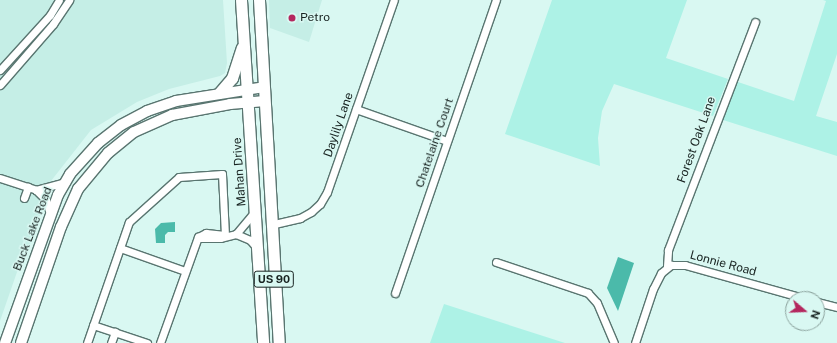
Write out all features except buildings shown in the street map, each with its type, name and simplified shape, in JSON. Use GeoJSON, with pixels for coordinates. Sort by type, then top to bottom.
{"type":"FeatureCollection","features":[{"type":"Feature","properties":{"kind":"main road","name":"Mahan Drive"},"geometry":{"type":"LineString","coordinates":[[241,0],[263,343]]}},
{"type":"Feature","properties":{"kind":"main road","name":"US 90"},"geometry":{"type":"LineString","coordinates":[[259,0],[270,225],[278,339]]}},
{"type":"Feature","properties":{"kind":"main road"},"geometry":{"type":"LineString","coordinates":[[219,93],[232,78],[244,41]]}},
{"type":"Feature","properties":{"kind":"main road","name":"Buck Lake Road"},"geometry":{"type":"LineString","coordinates":[[5,343],[50,214],[66,182],[98,143],[122,125],[147,111],[176,101],[247,88],[264,87]]}},
{"type":"Feature","properties":{"kind":"main road"},"geometry":{"type":"LineString","coordinates":[[21,343],[61,227],[78,189],[108,154],[134,132],[172,115],[265,101]]}},
{"type":"Feature","properties":{"kind":"main road"},"geometry":{"type":"LineString","coordinates":[[261,314],[269,331],[278,339]]}},
{"type":"Feature","properties":{"kind":"street","name":"Daylily Lane"},"geometry":{"type":"LineString","coordinates":[[270,225],[300,218],[320,204],[334,176],[394,0]]}},
{"type":"Feature","properties":{"kind":"street","name":"Chatelaine Court"},"geometry":{"type":"LineString","coordinates":[[395,293],[496,0]]}},
{"type":"Feature","properties":{"kind":"street"},"geometry":{"type":"LineString","coordinates":[[0,70],[59,1],[68,2]]}},
{"type":"Feature","properties":{"kind":"street"},"geometry":{"type":"LineString","coordinates":[[0,84],[68,2]]}},
{"type":"Feature","properties":{"kind":"street","name":"Forest Oak Lane"},"geometry":{"type":"LineString","coordinates":[[667,266],[668,250],[715,121],[755,22]]}},
{"type":"Feature","properties":{"kind":"street"},"geometry":{"type":"LineString","coordinates":[[356,109],[447,141]]}},
{"type":"Feature","properties":{"kind":"street"},"geometry":{"type":"LineString","coordinates":[[87,343],[130,222],[179,177],[222,174],[225,235]]}},
{"type":"Feature","properties":{"kind":"street"},"geometry":{"type":"LineString","coordinates":[[0,178],[36,190],[46,200],[50,214]]}},
{"type":"Feature","properties":{"kind":"street"},"geometry":{"type":"LineString","coordinates":[[36,190],[50,189],[66,182]]}},
{"type":"Feature","properties":{"kind":"street"},"geometry":{"type":"LineString","coordinates":[[24,198],[28,187]]}},
{"type":"Feature","properties":{"kind":"street"},"geometry":{"type":"LineString","coordinates":[[236,234],[255,210]]}},
{"type":"Feature","properties":{"kind":"street"},"geometry":{"type":"LineString","coordinates":[[160,343],[198,238],[206,233],[225,235],[236,234],[250,240],[256,247]]}},
{"type":"Feature","properties":{"kind":"street"},"geometry":{"type":"LineString","coordinates":[[120,248],[185,271]]}},
{"type":"Feature","properties":{"kind":"street"},"geometry":{"type":"LineString","coordinates":[[496,262],[588,293],[597,303],[614,343]]}},
{"type":"Feature","properties":{"kind":"street","name":"Lonnie Road"},"geometry":{"type":"LineString","coordinates":[[667,266],[685,265],[785,293]]}},
{"type":"Feature","properties":{"kind":"street"},"geometry":{"type":"LineString","coordinates":[[635,343],[653,289],[667,266]]}},
{"type":"Feature","properties":{"kind":"street"},"geometry":{"type":"LineString","coordinates":[[825,304],[837,307]]}},
{"type":"Feature","properties":{"kind":"street"},"geometry":{"type":"LineString","coordinates":[[94,325],[147,343]]}},
{"type":"Feature","properties":{"kind":"street"},"geometry":{"type":"LineString","coordinates":[[111,343],[115,332]]}},
{"type":"Feature","properties":{"kind":"shaded area"},"geometry":{"type":"Polygon","coordinates":[[[0,0],[223,0],[227,63],[225,73],[220,76],[169,89],[137,102],[91,130],[51,181],[27,255],[17,272],[0,321],[0,0]]]}},
{"type":"Feature","properties":{"kind":"shaded area"},"geometry":{"type":"Polygon","coordinates":[[[269,0],[322,0],[309,42],[270,28],[269,0]]]}},
{"type":"Feature","properties":{"kind":"shaded area"},"geometry":{"type":"Polygon","coordinates":[[[552,0],[687,0],[666,58],[728,79],[713,116],[614,84],[602,111],[598,138],[600,166],[505,134],[552,0]]]}},
{"type":"Feature","properties":{"kind":"shaded area"},"geometry":{"type":"Polygon","coordinates":[[[823,0],[837,0],[837,54],[816,116],[837,122],[837,156],[720,119],[735,81],[794,101],[826,1],[823,0]]]}},
{"type":"Feature","properties":{"kind":"shaded area"},"geometry":{"type":"Polygon","coordinates":[[[175,222],[175,232],[168,232],[165,235],[165,243],[156,243],[155,229],[161,223],[175,222]]]}},
{"type":"Feature","properties":{"kind":"shaded area"},"geometry":{"type":"Polygon","coordinates":[[[618,257],[634,263],[618,311],[607,288],[618,257]]]}},
{"type":"Feature","properties":{"kind":"shaded area"},"geometry":{"type":"Polygon","coordinates":[[[444,304],[565,343],[430,343],[444,304]]]}},
{"type":"Feature","properties":{"kind":"place","name":"Petro"},"geometry":{"type":"Point","coordinates":[292,18]}}]}
